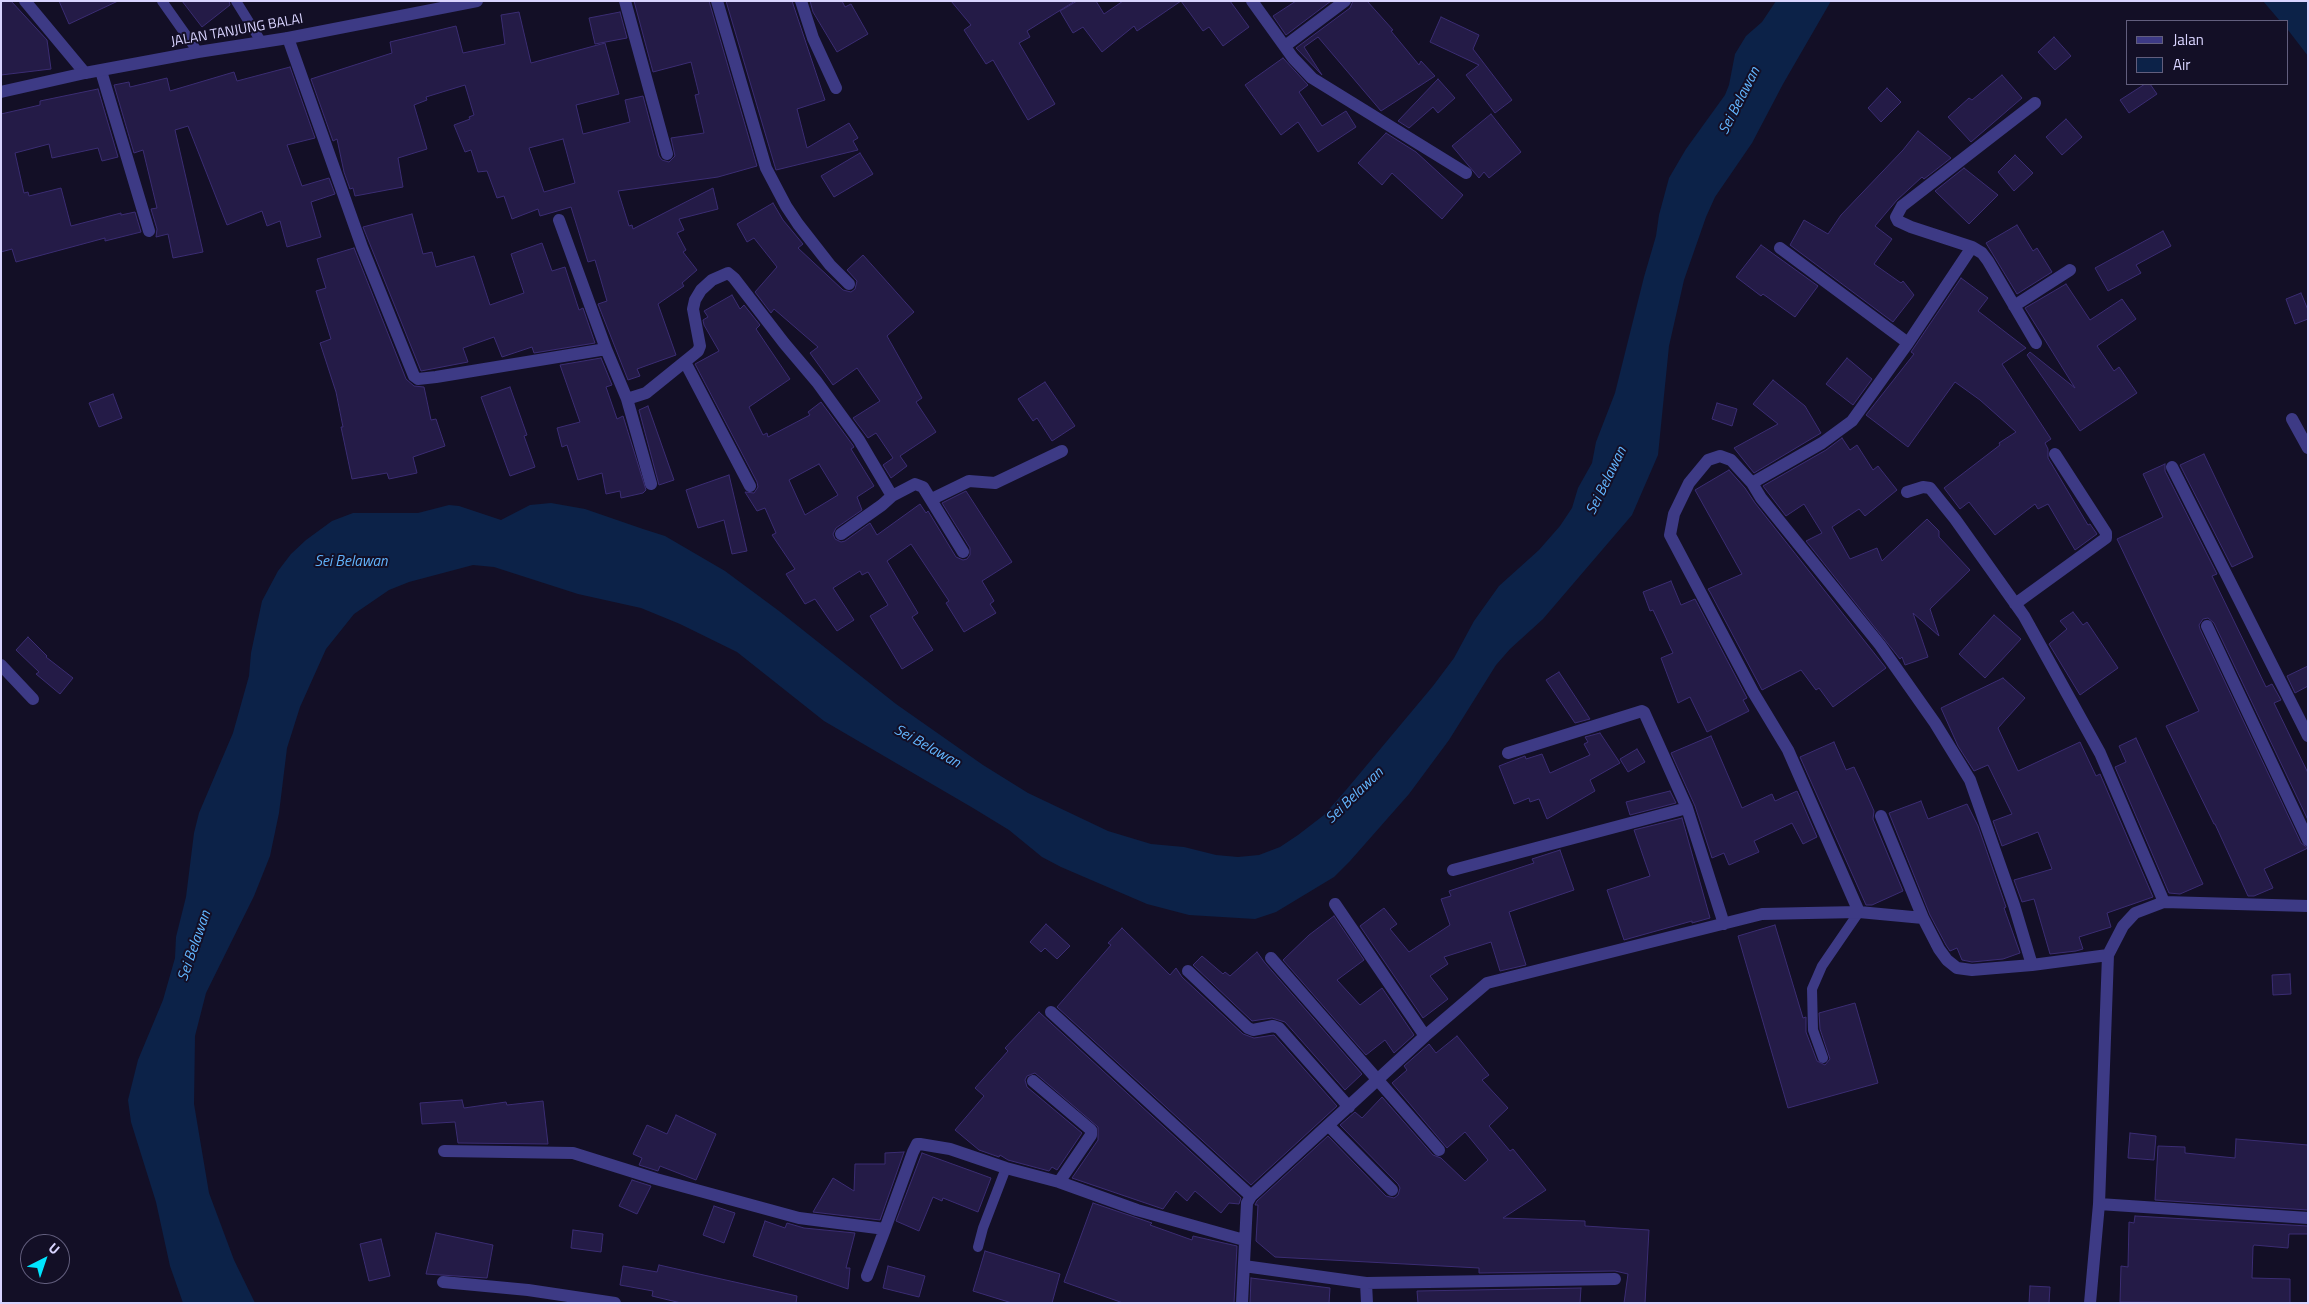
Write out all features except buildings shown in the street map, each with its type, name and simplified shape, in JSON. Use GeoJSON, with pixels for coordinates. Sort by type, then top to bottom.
{"type":"FeatureCollection","features":[{"type":"Feature","properties":{"kind":"street"},"geometry":{"type":"LineString","coordinates":[[25,1],[85,73]]}},
{"type":"Feature","properties":{"kind":"street","name":"JALAN TANJUNG BALAI"},"geometry":{"type":"LineString","coordinates":[[1,92],[85,73],[198,52],[262,43],[477,1]]}},
{"type":"Feature","properties":{"kind":"street"},"geometry":{"type":"LineString","coordinates":[[625,1],[667,154]]}},
{"type":"Feature","properties":{"kind":"street"},"geometry":{"type":"LineString","coordinates":[[717,1],[766,168],[798,224],[830,265],[849,284]]}},
{"type":"Feature","properties":{"kind":"street"},"geometry":{"type":"LineString","coordinates":[[800,1],[813,38],[836,88]]}},
{"type":"Feature","properties":{"kind":"street"},"geometry":{"type":"LineString","coordinates":[[1252,1],[1285,46],[1312,78],[1466,173]]}},
{"type":"Feature","properties":{"kind":"street"},"geometry":{"type":"LineString","coordinates":[[1285,46],[1345,1]]}},
{"type":"Feature","properties":{"kind":"street"},"geometry":{"type":"LineString","coordinates":[[288,38],[362,247],[414,376],[418,379],[436,377],[606,348]]}},
{"type":"Feature","properties":{"kind":"street"},"geometry":{"type":"LineString","coordinates":[[101,71],[149,231]]}},
{"type":"Feature","properties":{"kind":"street"},"geometry":{"type":"LineString","coordinates":[[2035,102],[1974,148],[1897,212],[1898,221],[1972,247],[1988,260],[2036,343]]}},
{"type":"Feature","properties":{"kind":"street"},"geometry":{"type":"LineString","coordinates":[[559,220],[606,348],[627,399],[651,484]]}},
{"type":"Feature","properties":{"kind":"street"},"geometry":{"type":"LineString","coordinates":[[1752,483],[1822,443],[1852,421],[1908,343],[1972,247]]}},
{"type":"Feature","properties":{"kind":"street"},"geometry":{"type":"LineString","coordinates":[[1780,248],[1908,343]]}},
{"type":"Feature","properties":{"kind":"street"},"geometry":{"type":"LineString","coordinates":[[2014,306],[2070,270]]}},
{"type":"Feature","properties":{"kind":"street"},"geometry":{"type":"LineString","coordinates":[[627,399],[646,393],[698,351],[700,346],[693,309],[695,300],[712,280],[728,273],[817,382],[859,440],[892,496]]}},
{"type":"Feature","properties":{"kind":"street"},"geometry":{"type":"LineString","coordinates":[[685,362],[750,486]]}},
{"type":"Feature","properties":{"kind":"street"},"geometry":{"type":"LineString","coordinates":[[2292,419],[2308,448]]}},
{"type":"Feature","properties":{"kind":"street"},"geometry":{"type":"LineString","coordinates":[[932,499],[968,481],[995,483],[1062,451]]}},
{"type":"Feature","properties":{"kind":"street"},"geometry":{"type":"LineString","coordinates":[[2015,604],[2106,538],[2106,533],[2055,454]]}},
{"type":"Feature","properties":{"kind":"street"},"geometry":{"type":"LineString","coordinates":[[1859,912],[1788,750],[1753,692],[1670,535],[1674,514],[1689,483],[1708,460],[1720,456],[1731,460],[1752,483],[1761,498],[1880,645],[1935,723],[1970,780],[2014,905],[2032,965]]}},
{"type":"Feature","properties":{"kind":"street"},"geometry":{"type":"LineString","coordinates":[[2172,467],[2308,736]]}},
{"type":"Feature","properties":{"kind":"street"},"geometry":{"type":"LineString","coordinates":[[841,534],[877,510],[892,496],[915,484],[920,484],[932,499],[963,552]]}},
{"type":"Feature","properties":{"kind":"street"},"geometry":{"type":"LineString","coordinates":[[1908,492],[1930,488],[1956,519],[2024,616],[2100,753],[2164,902]]}},
{"type":"Feature","properties":{"kind":"street"},"geometry":{"type":"LineString","coordinates":[[2207,626],[2308,840]]}},
{"type":"Feature","properties":{"kind":"street"},"geometry":{"type":"LineString","coordinates":[[1,665],[34,699]]}},
{"type":"Feature","properties":{"kind":"street"},"geometry":{"type":"LineString","coordinates":[[1508,752],[1642,711],[1644,712],[1687,808],[1724,924]]}},
{"type":"Feature","properties":{"kind":"street"},"geometry":{"type":"LineString","coordinates":[[1453,870],[1687,808]]}},
{"type":"Feature","properties":{"kind":"street"},"geometry":{"type":"LineString","coordinates":[[1881,816],[1923,918],[1939,949],[1947,960],[1957,968],[1972,970],[2032,965],[2108,955]]}},
{"type":"Feature","properties":{"kind":"street"},"geometry":{"type":"LineString","coordinates":[[2090,1303],[2099,1204],[2108,955],[2128,918],[2135,913],[2164,902],[2308,906]]}},
{"type":"Feature","properties":{"kind":"street"},"geometry":{"type":"LineString","coordinates":[[1336,904],[1425,1036]]}},
{"type":"Feature","properties":{"kind":"street"},"geometry":{"type":"LineString","coordinates":[[1242,1303],[1244,1240],[1247,1203],[1250,1196],[1425,1036],[1487,983],[1762,914],[1859,912],[1923,918]]}},
{"type":"Feature","properties":{"kind":"street"},"geometry":{"type":"LineString","coordinates":[[1271,958],[1439,1150]]}},
{"type":"Feature","properties":{"kind":"street"},"geometry":{"type":"LineString","coordinates":[[1188,971],[1248,1028],[1253,1030],[1273,1026],[1279,1028],[1349,1107]]}},
{"type":"Feature","properties":{"kind":"street"},"geometry":{"type":"LineString","coordinates":[[1051,1012],[1250,1196]]}},
{"type":"Feature","properties":{"kind":"street"},"geometry":{"type":"LineString","coordinates":[[1033,1081],[1091,1130],[1091,1135],[1059,1182]]}},
{"type":"Feature","properties":{"kind":"street"},"geometry":{"type":"LineString","coordinates":[[1328,1125],[1392,1190]]}},
{"type":"Feature","properties":{"kind":"street"},"geometry":{"type":"LineString","coordinates":[[867,1276],[917,1144],[950,1149],[1006,1168],[1059,1182],[1137,1210],[1244,1240]]}},
{"type":"Feature","properties":{"kind":"street"},"geometry":{"type":"LineString","coordinates":[[444,1151],[572,1153],[656,1179],[799,1218],[885,1229]]}},
{"type":"Feature","properties":{"kind":"street"},"geometry":{"type":"LineString","coordinates":[[2099,1204],[2308,1218]]}},
{"type":"Feature","properties":{"kind":"street"},"geometry":{"type":"LineString","coordinates":[[1244,1266],[1366,1283],[1615,1279]]}},
{"type":"Feature","properties":{"kind":"street"},"geometry":{"type":"LineString","coordinates":[[443,1282],[528,1290],[615,1303]]}},
{"type":"Feature","properties":{"kind":"street"},"geometry":{"type":"LineString","coordinates":[[1366,1283],[1367,1303]]}},
{"type":"Feature","properties":{"kind":"lane"},"geometry":{"type":"LineString","coordinates":[[162,1],[198,52]]}},
{"type":"Feature","properties":{"kind":"lane"},"geometry":{"type":"LineString","coordinates":[[236,1],[262,43]]}},
{"type":"Feature","properties":{"kind":"lane"},"geometry":{"type":"LineString","coordinates":[[1823,1058],[1814,1030],[1812,989],[1822,966],[1859,912]]}},
{"type":"Feature","properties":{"kind":"lane"},"geometry":{"type":"LineString","coordinates":[[978,1246],[982,1228],[1006,1168]]}},
{"type":"Feature","properties":{"kind":"water","name":"Sei Belawan"},"geometry":{"type":"Polygon","coordinates":[[[1776,1],[1831,1],[1783,84],[1752,143],[1715,197],[1706,217],[1684,280],[1669,346],[1658,455],[1632,515],[1543,619],[1510,649],[1496,665],[1449,740],[1409,794],[1350,861],[1334,877],[1276,912],[1255,919],[1189,915],[1147,904],[1061,867],[1042,857],[1009,830],[824,721],[737,652],[680,624],[641,608],[578,594],[494,567],[473,565],[409,582],[389,590],[354,614],[326,649],[300,707],[287,748],[279,813],[270,856],[254,896],[206,993],[195,1036],[194,1104],[209,1193],[234,1260],[255,1303],[183,1303],[170,1266],[156,1202],[131,1122],[128,1100],[138,1060],[163,1000],[175,958],[176,937],[186,897],[194,833],[199,813],[233,733],[249,676],[251,653],[262,601],[278,571],[291,554],[306,540],[332,521],[353,513],[418,513],[449,505],[459,506],[501,520],[530,505],[551,503],[585,509],[665,536],[725,571],[779,611],[896,704],[983,765],[1028,793],[1108,831],[1151,844],[1184,847],[1216,855],[1238,857],[1259,855],[1280,847],[1324,815],[1433,686],[1454,658],[1474,621],[1499,586],[1539,550],[1560,526],[1572,508],[1578,488],[1592,463],[1596,442],[1615,393],[1656,236],[1659,215],[1669,178],[1686,149],[1725,95],[1729,85],[1735,54],[1746,36],[1762,22],[1776,1]]]}},
{"type":"Feature","properties":{"kind":"water"},"geometry":{"type":"Polygon","coordinates":[[[2263,1],[2308,1],[2308,56],[2289,31],[2289,20],[2279,20],[2263,1]]]}}]}
